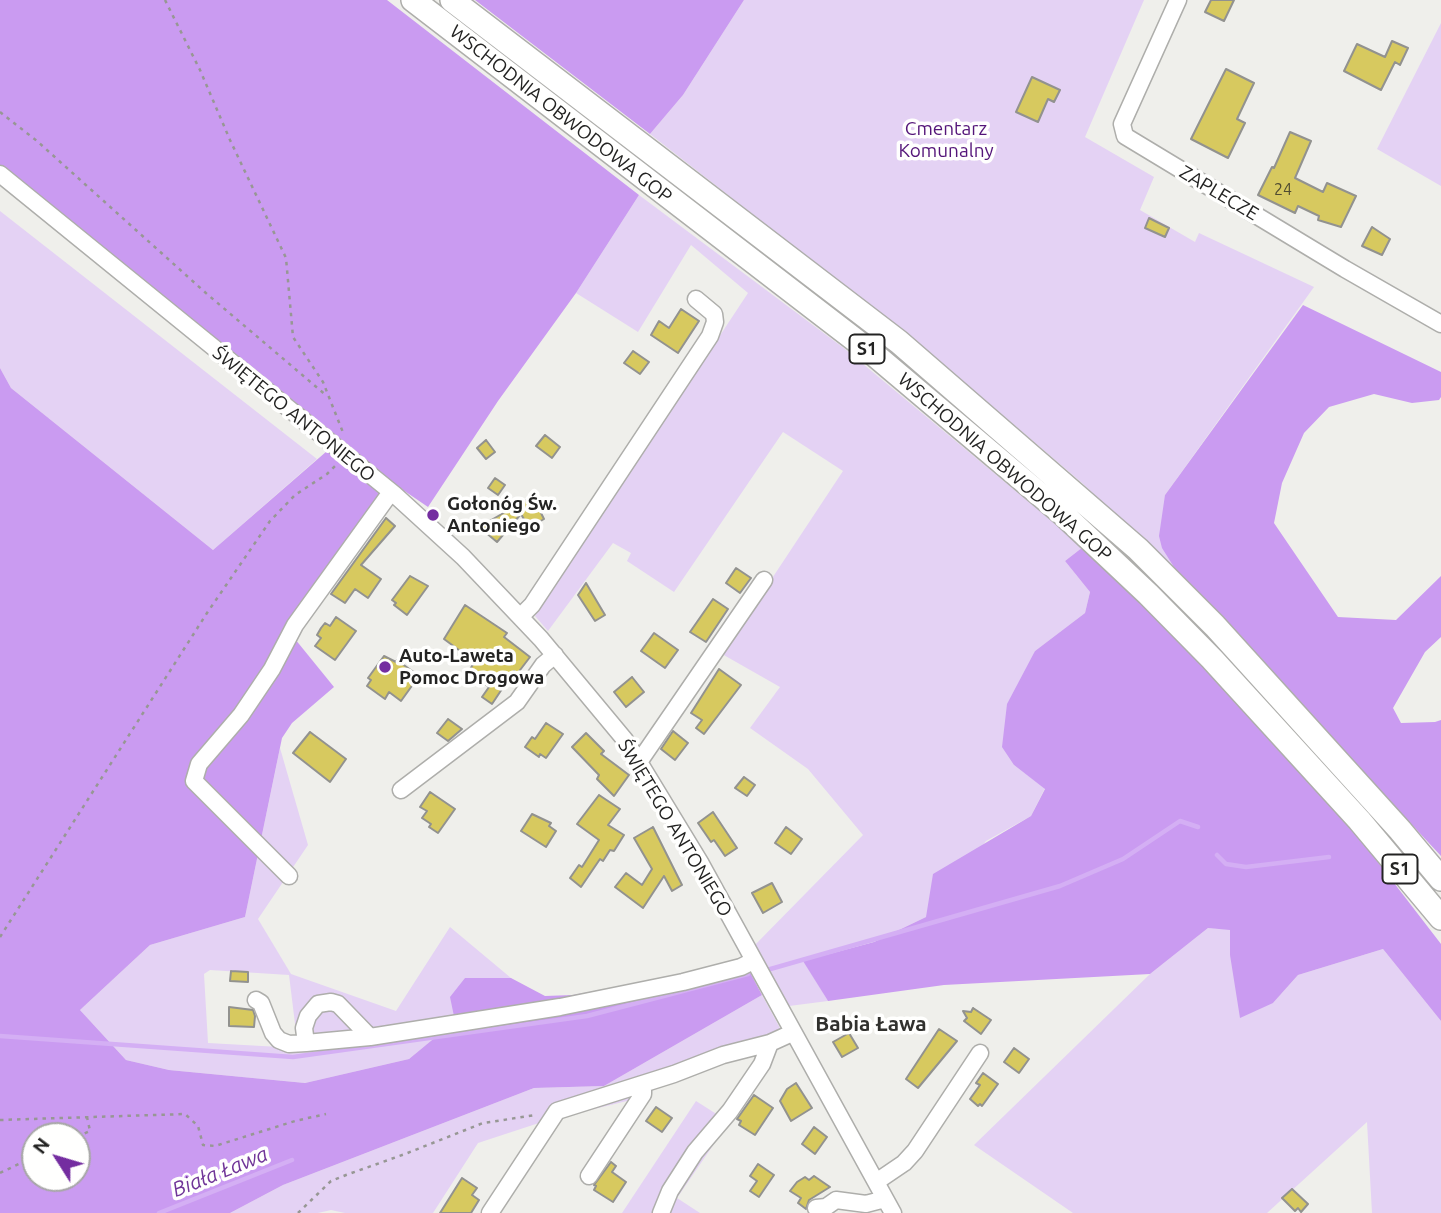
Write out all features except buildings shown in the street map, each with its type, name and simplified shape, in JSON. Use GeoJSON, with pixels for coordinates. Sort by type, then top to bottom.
{"type":"FeatureCollection","features":[{"type":"Feature","properties":{"kind":"highway","name":"WSCHODNIA OBWODOWA GOP"},"geometry":{"type":"LineString","coordinates":[[413,0],[876,356],[1053,505],[1176,622],[1359,820],[1441,918]]}},
{"type":"Feature","properties":{"kind":"highway","name":"WSCHODNIA OBWODOWA GOP"},"geometry":{"type":"LineString","coordinates":[[452,0],[899,342],[1138,549],[1214,626],[1441,878]]}},
{"type":"Feature","properties":{"kind":"street","name":"ZAPLECZE"},"geometry":{"type":"LineString","coordinates":[[1178,0],[1122,124],[1125,136],[1441,324]]}},
{"type":"Feature","properties":{"kind":"street","name":"ŚWIĘTEGO ANTONIEGO"},"geometry":{"type":"LineString","coordinates":[[0,174],[391,492],[463,557],[555,655],[639,761],[701,864],[889,1206]]}},
{"type":"Feature","properties":{"kind":"street"},"geometry":{"type":"LineString","coordinates":[[521,616],[532,605],[710,337],[715,322],[714,314],[696,299]]}},
{"type":"Feature","properties":{"kind":"street"},"geometry":{"type":"LineString","coordinates":[[289,876],[194,781],[198,764],[241,715],[272,669],[295,625],[391,492]]}},
{"type":"Feature","properties":{"kind":"street"},"geometry":{"type":"LineString","coordinates":[[639,761],[764,580]]}},
{"type":"Feature","properties":{"kind":"street"},"geometry":{"type":"LineString","coordinates":[[401,790],[517,702],[542,665],[555,655]]}},
{"type":"Feature","properties":{"kind":"street"},"geometry":{"type":"LineString","coordinates":[[257,1000],[279,1040],[289,1044],[306,1043],[370,1037],[614,997],[718,973],[753,961]]}},
{"type":"Feature","properties":{"kind":"street"},"geometry":{"type":"LineString","coordinates":[[306,1043],[304,1028],[308,1016],[318,1004],[331,1002],[338,1004],[370,1037]]}},
{"type":"Feature","properties":{"kind":"street"},"geometry":{"type":"LineString","coordinates":[[490,1213],[558,1111],[723,1055],[770,1043],[792,1032]]}},
{"type":"Feature","properties":{"kind":"street"},"geometry":{"type":"LineString","coordinates":[[661,1213],[670,1191],[695,1152],[730,1111],[762,1064],[770,1043]]}},
{"type":"Feature","properties":{"kind":"street"},"geometry":{"type":"LineString","coordinates":[[876,1182],[904,1163],[915,1151],[980,1053]]}},
{"type":"Feature","properties":{"kind":"street"},"geometry":{"type":"LineString","coordinates":[[589,1176],[643,1094],[643,1084]]}},
{"type":"Feature","properties":{"kind":"street"},"geometry":{"type":"LineString","coordinates":[[816,1208],[826,1207],[836,1200],[889,1206]]}},
{"type":"Feature","properties":{"kind":"path"},"geometry":{"type":"LineString","coordinates":[[0,937],[207,613],[270,522],[295,495],[327,474],[343,454],[344,435],[330,398],[323,382],[293,337],[286,258],[165,0]]}},
{"type":"Feature","properties":{"kind":"path"},"geometry":{"type":"LineString","coordinates":[[0,112],[37,141],[207,293],[330,398]]}},
{"type":"Feature","properties":{"kind":"path"},"geometry":{"type":"LineString","coordinates":[[298,1213],[331,1181],[346,1174],[483,1123],[558,1111]]}},
{"type":"Feature","properties":{"kind":"path"},"geometry":{"type":"LineString","coordinates":[[0,1120],[185,1114],[198,1126],[203,1145],[215,1146],[326,1114]]}},
{"type":"Feature","properties":{"kind":"path"},"geometry":{"type":"LineString","coordinates":[[87,1116],[88,1122]]}},
{"type":"Feature","properties":{"kind":"path"},"geometry":{"type":"LineString","coordinates":[[0,1173],[21,1163]]}},
{"type":"Feature","properties":{"kind":"green space","name":"Cmentarz Komunalny"},"geometry":{"type":"Polygon","coordinates":[[[744,0],[1144,0],[1085,137],[1154,177],[1140,210],[1195,242],[1199,233],[1314,287],[1165,495],[1179,575],[1082,483],[930,353],[650,134],[683,95],[744,0]]]}},
{"type":"Feature","properties":{"kind":"green space"},"geometry":{"type":"Polygon","coordinates":[[[1441,23],[1441,186],[1377,149],[1441,23]]]}},
{"type":"Feature","properties":{"kind":"green space"},"geometry":{"type":"Polygon","coordinates":[[[639,195],[845,349],[1083,547],[1065,561],[1090,592],[1085,613],[1035,651],[1014,765],[1045,788],[1031,816],[986,841],[926,917],[874,942],[804,961],[828,1001],[789,1006],[752,948],[863,835],[808,769],[750,728],[780,687],[722,654],[843,471],[783,432],[674,592],[627,561],[631,553],[613,543],[548,631],[535,616],[748,293],[691,245],[638,332],[576,293],[639,195]]]}},
{"type":"Feature","properties":{"kind":"green space"},"geometry":{"type":"Polygon","coordinates":[[[0,211],[317,459],[213,550],[11,388],[0,368],[0,211]]]}},
{"type":"Feature","properties":{"kind":"green space"},"geometry":{"type":"Polygon","coordinates":[[[280,748],[308,845],[258,919],[291,974],[396,1011],[450,927],[511,978],[465,978],[455,1021],[409,1059],[305,1083],[169,1070],[126,1060],[80,1010],[150,945],[245,917],[280,748]],[[210,970],[204,974],[208,1043],[298,1048],[289,975],[210,970]]]}},
{"type":"Feature","properties":{"kind":"green space"},"geometry":{"type":"Polygon","coordinates":[[[1208,928],[1230,929],[1230,955],[1273,1003],[1298,975],[1383,949],[1441,1021],[1441,1213],[1372,1213],[1367,1122],[1267,1213],[1073,1213],[974,1145],[1150,974],[1208,928]]]}},
{"type":"Feature","properties":{"kind":"green space"},"geometry":{"type":"Polygon","coordinates":[[[762,995],[786,1039],[652,1089],[635,1099],[545,1121],[478,1143],[433,1213],[345,1213],[331,1210],[318,1213],[230,1213],[283,1185],[534,1088],[604,1086],[762,995]]]}},
{"type":"Feature","properties":{"kind":"green space"},"geometry":{"type":"Polygon","coordinates":[[[696,1101],[729,1122],[677,1198],[700,1213],[622,1213],[696,1101]]]}},
{"type":"Feature","properties":{"kind":"shaded area"},"geometry":{"type":"Polygon","coordinates":[[[0,0],[387,0],[639,195],[576,293],[498,401],[428,507],[381,475],[0,166],[0,0]]]}},
{"type":"Feature","properties":{"kind":"shaded area"},"geometry":{"type":"Polygon","coordinates":[[[475,0],[744,0],[683,95],[650,134],[475,0]]]}},
{"type":"Feature","properties":{"kind":"shaded area"},"geometry":{"type":"Polygon","coordinates":[[[1303,305],[1441,372],[1439,400],[1412,403],[1374,394],[1329,407],[1304,433],[1282,483],[1274,523],[1338,617],[1396,620],[1441,576],[1441,637],[1425,652],[1393,708],[1401,723],[1441,720],[1441,856],[1179,575],[1162,548],[1159,536],[1165,495],[1303,305]]]}},
{"type":"Feature","properties":{"kind":"shaded area"},"geometry":{"type":"Polygon","coordinates":[[[0,368],[11,388],[213,550],[327,451],[389,499],[295,639],[334,687],[292,723],[282,738],[245,917],[150,945],[80,1010],[126,1060],[169,1070],[305,1083],[409,1059],[455,1021],[450,997],[465,978],[511,978],[545,996],[573,995],[681,975],[743,959],[762,995],[604,1086],[534,1088],[283,1185],[230,1213],[0,1213],[0,368]]]}},
{"type":"Feature","properties":{"kind":"shaded area"},"geometry":{"type":"Polygon","coordinates":[[[1083,547],[1186,646],[1354,831],[1441,944],[1441,1021],[1383,949],[1298,975],[1273,1003],[1240,1018],[1230,955],[1230,930],[1208,928],[1150,974],[944,985],[828,1001],[803,961],[874,942],[926,917],[933,874],[1031,816],[1045,789],[1014,765],[1002,747],[1007,704],[1035,651],[1085,613],[1090,592],[1065,561],[1083,547]]]}},
{"type":"Feature","properties":{"kind":"waterway"},"geometry":{"type":"LineString","coordinates":[[767,970],[1060,886],[1123,859],[1180,821],[1198,827]]}},
{"type":"Feature","properties":{"kind":"waterway"},"geometry":{"type":"LineString","coordinates":[[1217,855],[1226,864],[1246,867],[1329,857]]}},
{"type":"Feature","properties":{"kind":"waterway"},"geometry":{"type":"LineString","coordinates":[[0,1036],[293,1057],[587,1016],[748,974]]}},
{"type":"Feature","properties":{"kind":"waterway","name":"Biała Ława"},"geometry":{"type":"LineString","coordinates":[[159,1213],[292,1160]]}},
{"type":"Feature","properties":{"kind":"place","name":"Gołonóg Św. Antoniego"},"geometry":{"type":"Point","coordinates":[433,515]}},
{"type":"Feature","properties":{"kind":"place","name":"Auto-Laweta Pomoc Drogowa"},"geometry":{"type":"Point","coordinates":[385,667]}},
{"type":"Feature","properties":{"kind":"district","name":"Babia Ława"},"geometry":{"type":"Point","coordinates":[871,1024]}}]}
